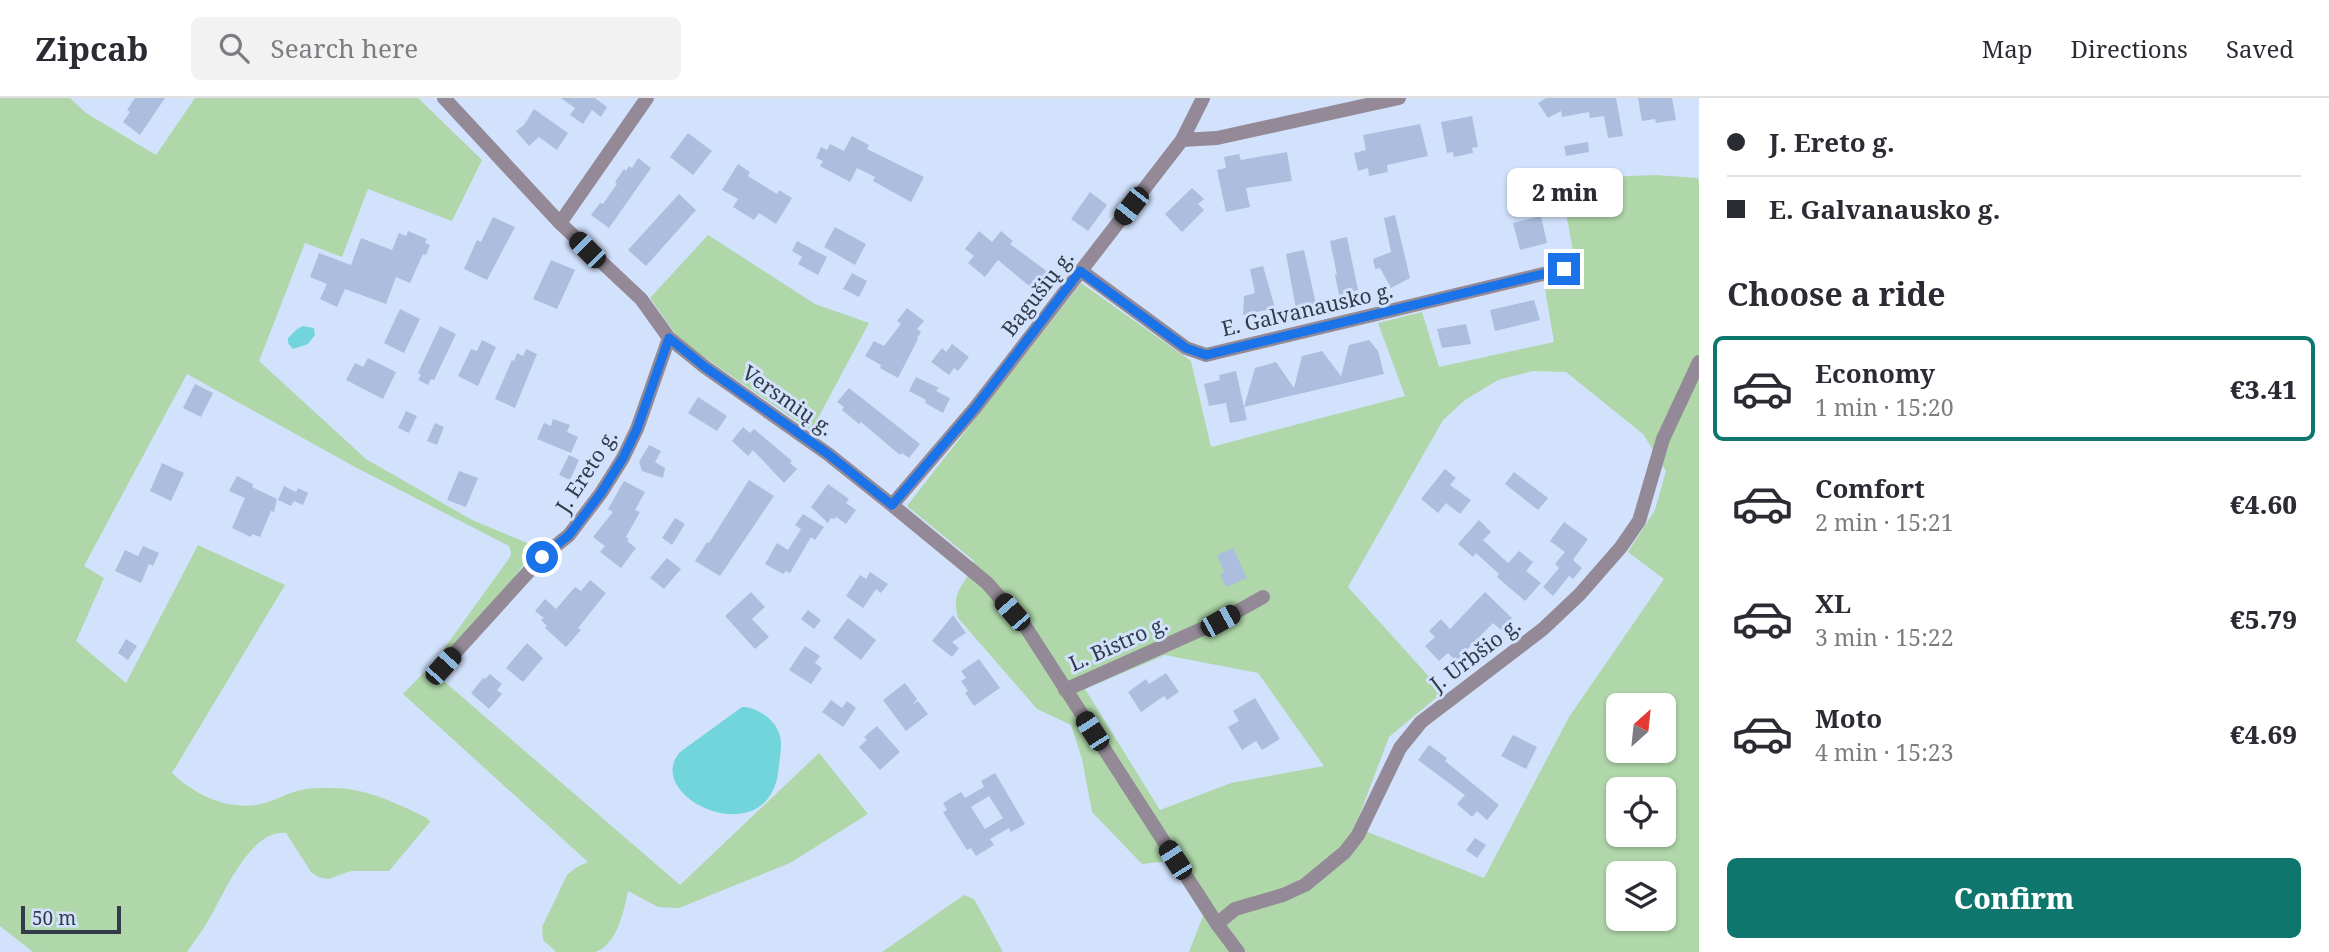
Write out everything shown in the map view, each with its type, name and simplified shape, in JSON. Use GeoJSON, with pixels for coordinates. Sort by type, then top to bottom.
{"type":"FeatureCollection","features":[{"type":"Feature","properties":{"kind":"street","name":"Versmių g."},"geometry":{"type":"LineString","coordinates":[[444,98],[560,223],[641,299],[669,338],[705,367],[828,454],[987,583],[1025,626],[1217,924],[1238,952]]}},
{"type":"Feature","properties":{"kind":"street"},"geometry":{"type":"LineString","coordinates":[[560,223],[648,98]]}},
{"type":"Feature","properties":{"kind":"street","name":"Bagušių g."},"geometry":{"type":"LineString","coordinates":[[892,505],[975,408],[1182,140],[1203,98]]}},
{"type":"Feature","properties":{"kind":"street"},"geometry":{"type":"LineString","coordinates":[[1182,140],[1217,138],[1399,98]]}},
{"type":"Feature","properties":{"kind":"street","name":"E. Galvanausko g."},"geometry":{"type":"LineString","coordinates":[[1080,271],[1186,348],[1206,355],[1564,269]]}},
{"type":"Feature","properties":{"kind":"street","name":"J. Ereto g."},"geometry":{"type":"LineString","coordinates":[[443,666],[542,557],[569,535],[601,493],[637,429],[669,338]]}},
{"type":"Feature","properties":{"kind":"street","name":"J. Urbšio g."},"geometry":{"type":"LineString","coordinates":[[1217,924],[1235,909],[1283,895],[1305,885],[1345,852],[1358,835],[1400,748],[1421,722],[1543,629],[1580,594],[1621,547],[1639,521],[1663,439],[1699,362]]}},
{"type":"Feature","properties":{"kind":"street","name":"L. Bistro g."},"geometry":{"type":"LineString","coordinates":[[1065,690],[1220,621],[1263,597]]}},
{"type":"Feature","properties":{"kind":"shaded area"},"geometry":{"type":"Polygon","coordinates":[[[0,98],[70,98],[86,113],[156,155],[195,98],[418,98],[482,160],[452,221],[368,189],[342,257],[305,243],[259,361],[366,459],[472,520],[537,547],[439,677],[680,885],[819,753],[868,814],[790,863],[679,908],[658,907],[628,891],[618,926],[609,943],[595,952],[556,952],[543,940],[542,927],[567,875],[588,862],[403,694],[436,660],[510,557],[509,546],[355,467],[187,374],[84,566],[104,578],[76,641],[126,683],[198,545],[285,585],[172,773],[200,793],[232,805],[261,804],[305,789],[342,788],[380,797],[427,818],[430,822],[389,871],[351,871],[328,879],[311,872],[286,833],[272,835],[247,855],[187,952],[33,952],[0,926],[0,98]]]}},
{"type":"Feature","properties":{"kind":"shaded area"},"geometry":{"type":"Polygon","coordinates":[[[1656,175],[1698,178],[1699,182],[1699,952],[1189,952],[1203,916],[1168,861],[1142,864],[1092,812],[1082,759],[1071,725],[1037,709],[958,618],[957,594],[974,561],[907,506],[1081,283],[1191,361],[1211,447],[1405,396],[1378,323],[1422,312],[1439,367],[1554,342],[1545,289],[1579,283],[1562,191],[1576,181],[1656,175]],[[1533,371],[1498,380],[1465,400],[1443,420],[1348,587],[1443,692],[1389,737],[1355,827],[1484,878],[1569,717],[1664,579],[1628,552],[1655,510],[1666,471],[1643,434],[1566,372],[1533,371]],[[1165,655],[1085,689],[1160,810],[1231,783],[1324,766],[1258,673],[1165,655]]]}},
{"type":"Feature","properties":{"kind":"shaded area"},"geometry":{"type":"Polygon","coordinates":[[[708,235],[815,304],[869,323],[811,431],[694,350],[676,335],[650,298],[708,235]]]}},
{"type":"Feature","properties":{"kind":"shaded area"},"geometry":{"type":"Polygon","coordinates":[[[303,326],[314,328],[315,335],[308,344],[293,349],[288,338],[303,326]]]}},
{"type":"Feature","properties":{"kind":"shaded area"},"geometry":{"type":"Polygon","coordinates":[[[742,707],[764,714],[779,733],[779,765],[771,793],[755,809],[734,814],[712,811],[692,801],[678,787],[673,770],[680,752],[742,707]]]}},
{"type":"Feature","properties":{"kind":"shaded area"},"geometry":{"type":"Polygon","coordinates":[[[964,895],[974,899],[1003,952],[882,952],[964,895]]]}},
{"type":"Feature","properties":{"kind":"building"},"geometry":{"type":"Polygon","coordinates":[[[135,98],[165,98],[140,135],[123,122],[135,98]]]}},
{"type":"Feature","properties":{"kind":"building"},"geometry":{"type":"Polygon","coordinates":[[[561,98],[595,98],[607,107],[601,117],[592,110],[583,124],[570,115],[575,108],[561,98]]]}},
{"type":"Feature","properties":{"kind":"building"},"geometry":{"type":"Polygon","coordinates":[[[1546,98],[1616,98],[1623,136],[1608,138],[1604,116],[1590,118],[1589,112],[1562,117],[1561,111],[1548,118],[1538,103],[1546,98]]]}},
{"type":"Feature","properties":{"kind":"building"},"geometry":{"type":"Polygon","coordinates":[[[1638,98],[1672,98],[1676,120],[1656,123],[1655,119],[1642,121],[1638,98]]]}},
{"type":"Feature","properties":{"kind":"building"},"geometry":{"type":"Polygon","coordinates":[[[534,109],[568,133],[557,150],[539,137],[529,146],[516,131],[524,125],[534,109]]]}},
{"type":"Feature","properties":{"kind":"building"},"geometry":{"type":"Polygon","coordinates":[[[1472,116],[1478,147],[1472,148],[1473,153],[1454,157],[1453,152],[1447,153],[1441,122],[1472,116]]]}},
{"type":"Feature","properties":{"kind":"building"},"geometry":{"type":"Polygon","coordinates":[[[1420,124],[1428,156],[1387,165],[1388,172],[1369,176],[1368,168],[1358,171],[1354,153],[1366,150],[1363,135],[1420,124]]]}},
{"type":"Feature","properties":{"kind":"building"},"geometry":{"type":"Polygon","coordinates":[[[688,133],[712,151],[693,175],[670,157],[688,133]]]}},
{"type":"Feature","properties":{"kind":"building"},"geometry":{"type":"Polygon","coordinates":[[[852,136],[869,145],[867,149],[924,177],[911,202],[873,181],[875,177],[857,168],[850,182],[820,166],[823,161],[816,158],[821,147],[827,150],[830,144],[844,151],[852,136]]]}},
{"type":"Feature","properties":{"kind":"building"},"geometry":{"type":"Polygon","coordinates":[[[1588,142],[1589,152],[1566,156],[1564,146],[1588,142]]]}},
{"type":"Feature","properties":{"kind":"building"},"geometry":{"type":"Polygon","coordinates":[[[1287,152],[1292,181],[1246,188],[1250,207],[1226,212],[1217,170],[1226,168],[1224,157],[1239,154],[1241,160],[1287,152]]]}},
{"type":"Feature","properties":{"kind":"building"},"geometry":{"type":"Polygon","coordinates":[[[638,158],[651,168],[609,228],[591,215],[600,203],[603,204],[624,169],[626,171],[629,166],[632,168],[638,158]]]}},
{"type":"Feature","properties":{"kind":"building"},"geometry":{"type":"Polygon","coordinates":[[[738,164],[750,172],[748,176],[777,194],[779,190],[792,198],[776,224],[759,213],[754,220],[733,207],[738,199],[722,190],[738,164]]]}},
{"type":"Feature","properties":{"kind":"building"},"geometry":{"type":"Polygon","coordinates":[[[1192,188],[1204,199],[1198,204],[1204,210],[1182,232],[1165,214],[1192,188]]]}},
{"type":"Feature","properties":{"kind":"building"},"geometry":{"type":"Polygon","coordinates":[[[1090,192],[1107,205],[1088,231],[1071,219],[1090,192]]]}},
{"type":"Feature","properties":{"kind":"building"},"geometry":{"type":"Polygon","coordinates":[[[679,194],[696,210],[646,266],[628,250],[679,194]]]}},
{"type":"Feature","properties":{"kind":"building"},"geometry":{"type":"Polygon","coordinates":[[[1395,215],[1410,278],[1391,288],[1380,268],[1375,269],[1373,259],[1391,252],[1384,218],[1395,215]]]}},
{"type":"Feature","properties":{"kind":"building"},"geometry":{"type":"Polygon","coordinates":[[[1541,216],[1547,243],[1520,250],[1513,223],[1541,216]]]}},
{"type":"Feature","properties":{"kind":"building"},"geometry":{"type":"Polygon","coordinates":[[[493,217],[515,227],[487,280],[464,269],[477,240],[481,242],[493,217]]]}},
{"type":"Feature","properties":{"kind":"building"},"geometry":{"type":"Polygon","coordinates":[[[835,227],[866,244],[855,265],[824,247],[835,227]]]}},
{"type":"Feature","properties":{"kind":"building"},"geometry":{"type":"Polygon","coordinates":[[[408,231],[427,239],[425,243],[430,245],[410,283],[396,277],[386,304],[345,289],[337,307],[320,299],[327,284],[310,277],[319,253],[351,265],[361,238],[392,250],[399,233],[406,236],[408,231]]]}},
{"type":"Feature","properties":{"kind":"building"},"geometry":{"type":"Polygon","coordinates":[[[979,231],[992,242],[1001,231],[1013,241],[1010,244],[1048,272],[1034,290],[998,260],[985,277],[968,263],[974,256],[965,249],[979,231]]]}},
{"type":"Feature","properties":{"kind":"building"},"geometry":{"type":"Polygon","coordinates":[[[1347,237],[1358,290],[1339,295],[1330,241],[1347,237]]]}},
{"type":"Feature","properties":{"kind":"building"},"geometry":{"type":"Polygon","coordinates":[[[797,241],[827,257],[818,275],[798,264],[802,257],[792,251],[797,241]]]}},
{"type":"Feature","properties":{"kind":"building"},"geometry":{"type":"Polygon","coordinates":[[[1304,250],[1316,304],[1296,309],[1286,254],[1304,250]]]}},
{"type":"Feature","properties":{"kind":"building"},"geometry":{"type":"Polygon","coordinates":[[[551,260],[575,270],[557,309],[533,299],[551,260]]]}},
{"type":"Feature","properties":{"kind":"building"},"geometry":{"type":"Polygon","coordinates":[[[1263,266],[1275,308],[1243,315],[1244,296],[1255,293],[1250,269],[1263,266]]]}},
{"type":"Feature","properties":{"kind":"building"},"geometry":{"type":"Polygon","coordinates":[[[852,273],[867,281],[859,297],[843,289],[852,273]]]}},
{"type":"Feature","properties":{"kind":"building"},"geometry":{"type":"Polygon","coordinates":[[[1534,300],[1540,320],[1495,331],[1490,310],[1534,300]]]}},
{"type":"Feature","properties":{"kind":"building"},"geometry":{"type":"Polygon","coordinates":[[[907,308],[924,321],[917,329],[921,332],[898,378],[865,356],[874,341],[884,346],[901,324],[897,321],[907,308]]]}},
{"type":"Feature","properties":{"kind":"building"},"geometry":{"type":"Polygon","coordinates":[[[400,309],[420,319],[404,353],[384,343],[400,309]]]}},
{"type":"Feature","properties":{"kind":"building"},"geometry":{"type":"Polygon","coordinates":[[[1466,324],[1471,344],[1442,348],[1437,329],[1466,324]]]}},
{"type":"Feature","properties":{"kind":"building"},"geometry":{"type":"Polygon","coordinates":[[[440,326],[456,334],[434,380],[431,379],[428,385],[418,380],[421,375],[418,373],[440,326]]]}},
{"type":"Feature","properties":{"kind":"building"},"geometry":{"type":"Polygon","coordinates":[[[482,340],[496,347],[478,386],[458,376],[471,349],[477,351],[482,340]]]}},
{"type":"Feature","properties":{"kind":"building"},"geometry":{"type":"Polygon","coordinates":[[[1369,340],[1378,351],[1384,374],[1244,407],[1255,368],[1276,362],[1294,388],[1302,356],[1322,351],[1341,376],[1349,345],[1369,340]]]}},
{"type":"Feature","properties":{"kind":"building"},"geometry":{"type":"Polygon","coordinates":[[[952,344],[969,357],[958,371],[954,368],[949,375],[931,362],[942,348],[946,352],[952,344]]]}},
{"type":"Feature","properties":{"kind":"building"},"geometry":{"type":"Polygon","coordinates":[[[526,349],[537,354],[515,408],[495,399],[512,360],[514,361],[517,353],[523,356],[526,349]]]}},
{"type":"Feature","properties":{"kind":"building"},"geometry":{"type":"Polygon","coordinates":[[[368,358],[396,372],[383,399],[346,380],[355,363],[363,367],[368,358]]]}},
{"type":"Feature","properties":{"kind":"building"},"geometry":{"type":"Polygon","coordinates":[[[1236,371],[1247,420],[1230,423],[1226,403],[1209,406],[1204,384],[1220,380],[1219,375],[1236,371]]]}},
{"type":"Feature","properties":{"kind":"building"},"geometry":{"type":"Polygon","coordinates":[[[916,377],[939,388],[936,391],[950,398],[943,413],[909,391],[916,377]]]}},
{"type":"Feature","properties":{"kind":"building"},"geometry":{"type":"Polygon","coordinates":[[[195,384],[213,393],[201,417],[183,408],[195,384]]]}},
{"type":"Feature","properties":{"kind":"building"},"geometry":{"type":"Polygon","coordinates":[[[849,388],[920,444],[909,458],[902,453],[900,455],[861,422],[859,424],[842,410],[844,407],[837,402],[849,388]]]}},
{"type":"Feature","properties":{"kind":"building"},"geometry":{"type":"Polygon","coordinates":[[[698,397],[727,416],[717,431],[688,413],[698,397]]]}},
{"type":"Feature","properties":{"kind":"building"},"geometry":{"type":"Polygon","coordinates":[[[406,411],[417,416],[409,433],[398,428],[406,411]]]}},
{"type":"Feature","properties":{"kind":"building"},"geometry":{"type":"Polygon","coordinates":[[[553,419],[570,425],[567,432],[578,437],[571,453],[537,439],[544,423],[551,426],[553,419]]]}},
{"type":"Feature","properties":{"kind":"building"},"geometry":{"type":"Polygon","coordinates":[[[435,423],[444,427],[437,445],[427,441],[435,423]]]}},
{"type":"Feature","properties":{"kind":"building"},"geometry":{"type":"Polygon","coordinates":[[[743,427],[750,433],[754,429],[792,461],[790,463],[797,469],[784,483],[753,450],[748,456],[732,441],[743,427]]]}},
{"type":"Feature","properties":{"kind":"building"},"geometry":{"type":"Polygon","coordinates":[[[649,445],[661,451],[655,462],[665,468],[663,478],[642,471],[639,462],[649,445]]]}},
{"type":"Feature","properties":{"kind":"building"},"geometry":{"type":"Polygon","coordinates":[[[569,455],[579,460],[570,480],[559,475],[569,455]]]}},
{"type":"Feature","properties":{"kind":"building"},"geometry":{"type":"Polygon","coordinates":[[[162,463],[184,473],[171,501],[150,491],[162,463]]]}},
{"type":"Feature","properties":{"kind":"building"},"geometry":{"type":"Polygon","coordinates":[[[1445,469],[1456,478],[1450,485],[1471,500],[1460,514],[1446,503],[1438,513],[1421,499],[1445,469]]]}},
{"type":"Feature","properties":{"kind":"building"},"geometry":{"type":"Polygon","coordinates":[[[459,471],[478,478],[466,507],[447,500],[459,471]]]}},
{"type":"Feature","properties":{"kind":"building"},"geometry":{"type":"Polygon","coordinates":[[[1514,472],[1548,498],[1538,510],[1505,484],[1514,472]]]}},
{"type":"Feature","properties":{"kind":"building"},"geometry":{"type":"Polygon","coordinates":[[[237,476],[277,499],[274,512],[271,511],[260,537],[252,534],[251,537],[232,528],[245,498],[229,491],[237,476]]]}},
{"type":"Feature","properties":{"kind":"building"},"geometry":{"type":"Polygon","coordinates":[[[749,480],[774,496],[720,576],[695,561],[749,480]]]}},
{"type":"Feature","properties":{"kind":"building"},"geometry":{"type":"Polygon","coordinates":[[[624,481],[645,492],[635,510],[640,512],[626,537],[636,548],[621,568],[600,552],[605,546],[593,537],[613,512],[608,509],[624,481]]]}},
{"type":"Feature","properties":{"kind":"building"},"geometry":{"type":"Polygon","coordinates":[[[828,484],[849,499],[846,503],[856,510],[846,524],[836,517],[831,518],[828,523],[811,507],[828,484]]]}},
{"type":"Feature","properties":{"kind":"building"},"geometry":{"type":"Polygon","coordinates":[[[284,486],[296,492],[298,488],[308,493],[303,505],[294,501],[291,506],[278,500],[284,486]]]}},
{"type":"Feature","properties":{"kind":"building"},"geometry":{"type":"Polygon","coordinates":[[[803,514],[824,527],[815,540],[811,537],[790,573],[786,571],[783,574],[765,564],[777,543],[788,550],[801,529],[795,525],[803,514]]]}},
{"type":"Feature","properties":{"kind":"building"},"geometry":{"type":"Polygon","coordinates":[[[675,518],[685,524],[672,545],[662,538],[675,518]]]}},
{"type":"Feature","properties":{"kind":"building"},"geometry":{"type":"Polygon","coordinates":[[[1479,520],[1491,532],[1483,540],[1508,563],[1519,551],[1533,562],[1526,571],[1541,583],[1525,601],[1497,577],[1499,574],[1476,553],[1473,557],[1458,544],[1479,520]]]}},
{"type":"Feature","properties":{"kind":"building"},"geometry":{"type":"Polygon","coordinates":[[[1564,522],[1588,539],[1573,560],[1582,568],[1573,579],[1569,576],[1553,596],[1543,587],[1559,568],[1555,564],[1565,552],[1550,541],[1564,522]]]}},
{"type":"Feature","properties":{"kind":"building"},"geometry":{"type":"Polygon","coordinates":[[[143,546],[159,553],[153,566],[149,564],[141,583],[115,571],[125,550],[138,556],[143,546]]]}},
{"type":"Feature","properties":{"kind":"building"},"geometry":{"type":"Polygon","coordinates":[[[1233,548],[1247,578],[1226,587],[1220,574],[1224,572],[1217,555],[1233,548]]]}},
{"type":"Feature","properties":{"kind":"building"},"geometry":{"type":"Polygon","coordinates":[[[667,558],[681,569],[664,589],[650,578],[667,558]]]}},
{"type":"Feature","properties":{"kind":"building"},"geometry":{"type":"Polygon","coordinates":[[[870,572],[888,584],[881,593],[876,589],[863,608],[846,596],[860,575],[866,579],[870,572]]]}},
{"type":"Feature","properties":{"kind":"building"},"geometry":{"type":"Polygon","coordinates":[[[590,580],[606,593],[566,647],[545,628],[547,626],[541,620],[544,618],[535,611],[545,599],[556,609],[575,587],[581,591],[590,580]]]}},
{"type":"Feature","properties":{"kind":"building"},"geometry":{"type":"Polygon","coordinates":[[[751,592],[765,607],[752,619],[769,637],[755,649],[725,616],[751,592]]]}},
{"type":"Feature","properties":{"kind":"building"},"geometry":{"type":"Polygon","coordinates":[[[1485,592],[1512,618],[1501,630],[1493,623],[1456,661],[1448,653],[1439,661],[1425,646],[1435,637],[1429,631],[1441,619],[1450,629],[1485,592]]]}},
{"type":"Feature","properties":{"kind":"building"},"geometry":{"type":"Polygon","coordinates":[[[808,610],[821,620],[814,629],[801,619],[808,610]]]}},
{"type":"Feature","properties":{"kind":"building"},"geometry":{"type":"Polygon","coordinates":[[[953,615],[966,633],[952,642],[959,648],[952,657],[932,641],[953,615]]]}},
{"type":"Feature","properties":{"kind":"building"},"geometry":{"type":"Polygon","coordinates":[[[848,618],[876,640],[861,660],[833,638],[848,618]]]}},
{"type":"Feature","properties":{"kind":"building"},"geometry":{"type":"Polygon","coordinates":[[[126,639],[137,646],[128,660],[118,653],[126,639]]]}},
{"type":"Feature","properties":{"kind":"building"},"geometry":{"type":"Polygon","coordinates":[[[527,643],[543,658],[523,682],[506,668],[527,643]]]}},
{"type":"Feature","properties":{"kind":"building"},"geometry":{"type":"Polygon","coordinates":[[[805,646],[820,656],[815,663],[822,668],[811,684],[789,670],[805,646]]]}},
{"type":"Feature","properties":{"kind":"building"},"geometry":{"type":"Polygon","coordinates":[[[979,659],[1000,688],[974,706],[965,693],[968,691],[961,681],[966,678],[961,671],[979,659]]]}},
{"type":"Feature","properties":{"kind":"building"},"geometry":{"type":"Polygon","coordinates":[[[1166,673],[1179,692],[1167,700],[1164,696],[1141,712],[1128,692],[1146,679],[1149,684],[1166,673]]]}},
{"type":"Feature","properties":{"kind":"building"},"geometry":{"type":"Polygon","coordinates":[[[490,674],[502,684],[497,690],[502,694],[489,709],[471,693],[483,678],[490,674]]]}},
{"type":"Feature","properties":{"kind":"building"},"geometry":{"type":"Polygon","coordinates":[[[905,683],[917,699],[913,704],[918,701],[928,714],[906,731],[883,700],[905,683]]]}},
{"type":"Feature","properties":{"kind":"building"},"geometry":{"type":"Polygon","coordinates":[[[1255,698],[1280,739],[1262,750],[1256,741],[1242,750],[1228,727],[1239,721],[1233,711],[1255,698]]]}},
{"type":"Feature","properties":{"kind":"building"},"geometry":{"type":"Polygon","coordinates":[[[831,700],[842,708],[847,701],[856,708],[843,727],[822,712],[831,700]]]}},
{"type":"Feature","properties":{"kind":"building"},"geometry":{"type":"Polygon","coordinates":[[[877,726],[900,752],[880,770],[859,747],[867,740],[864,737],[877,726]]]}},
{"type":"Feature","properties":{"kind":"building"},"geometry":{"type":"Polygon","coordinates":[[[1513,735],[1537,747],[1526,769],[1501,756],[1513,735]]]}},
{"type":"Feature","properties":{"kind":"building"},"geometry":{"type":"Polygon","coordinates":[[[1429,745],[1499,805],[1487,820],[1477,811],[1472,817],[1457,804],[1465,795],[1418,760],[1429,745]]]}},
{"type":"Feature","properties":{"kind":"building"},"geometry":{"type":"Polygon","coordinates":[[[995,773],[1025,824],[1011,832],[1009,828],[990,839],[994,845],[976,856],[971,848],[967,850],[951,825],[943,812],[947,810],[943,803],[961,792],[965,798],[984,787],[981,781],[995,773]],[[989,796],[971,807],[985,829],[1003,818],[989,796]]]}},
{"type":"Feature","properties":{"kind":"building"},"geometry":{"type":"Polygon","coordinates":[[[1475,838],[1486,845],[1477,858],[1466,850],[1475,838]]]}},
{"type":"Feature","properties":{"kind":"route"},"geometry":{"type":"LineString","coordinates":[[542,557],[569,535],[623,458],[637,429],[669,338],[687,354],[828,454],[892,505],[975,408],[1080,271],[1186,348],[1206,355],[1564,269]]}}]}
